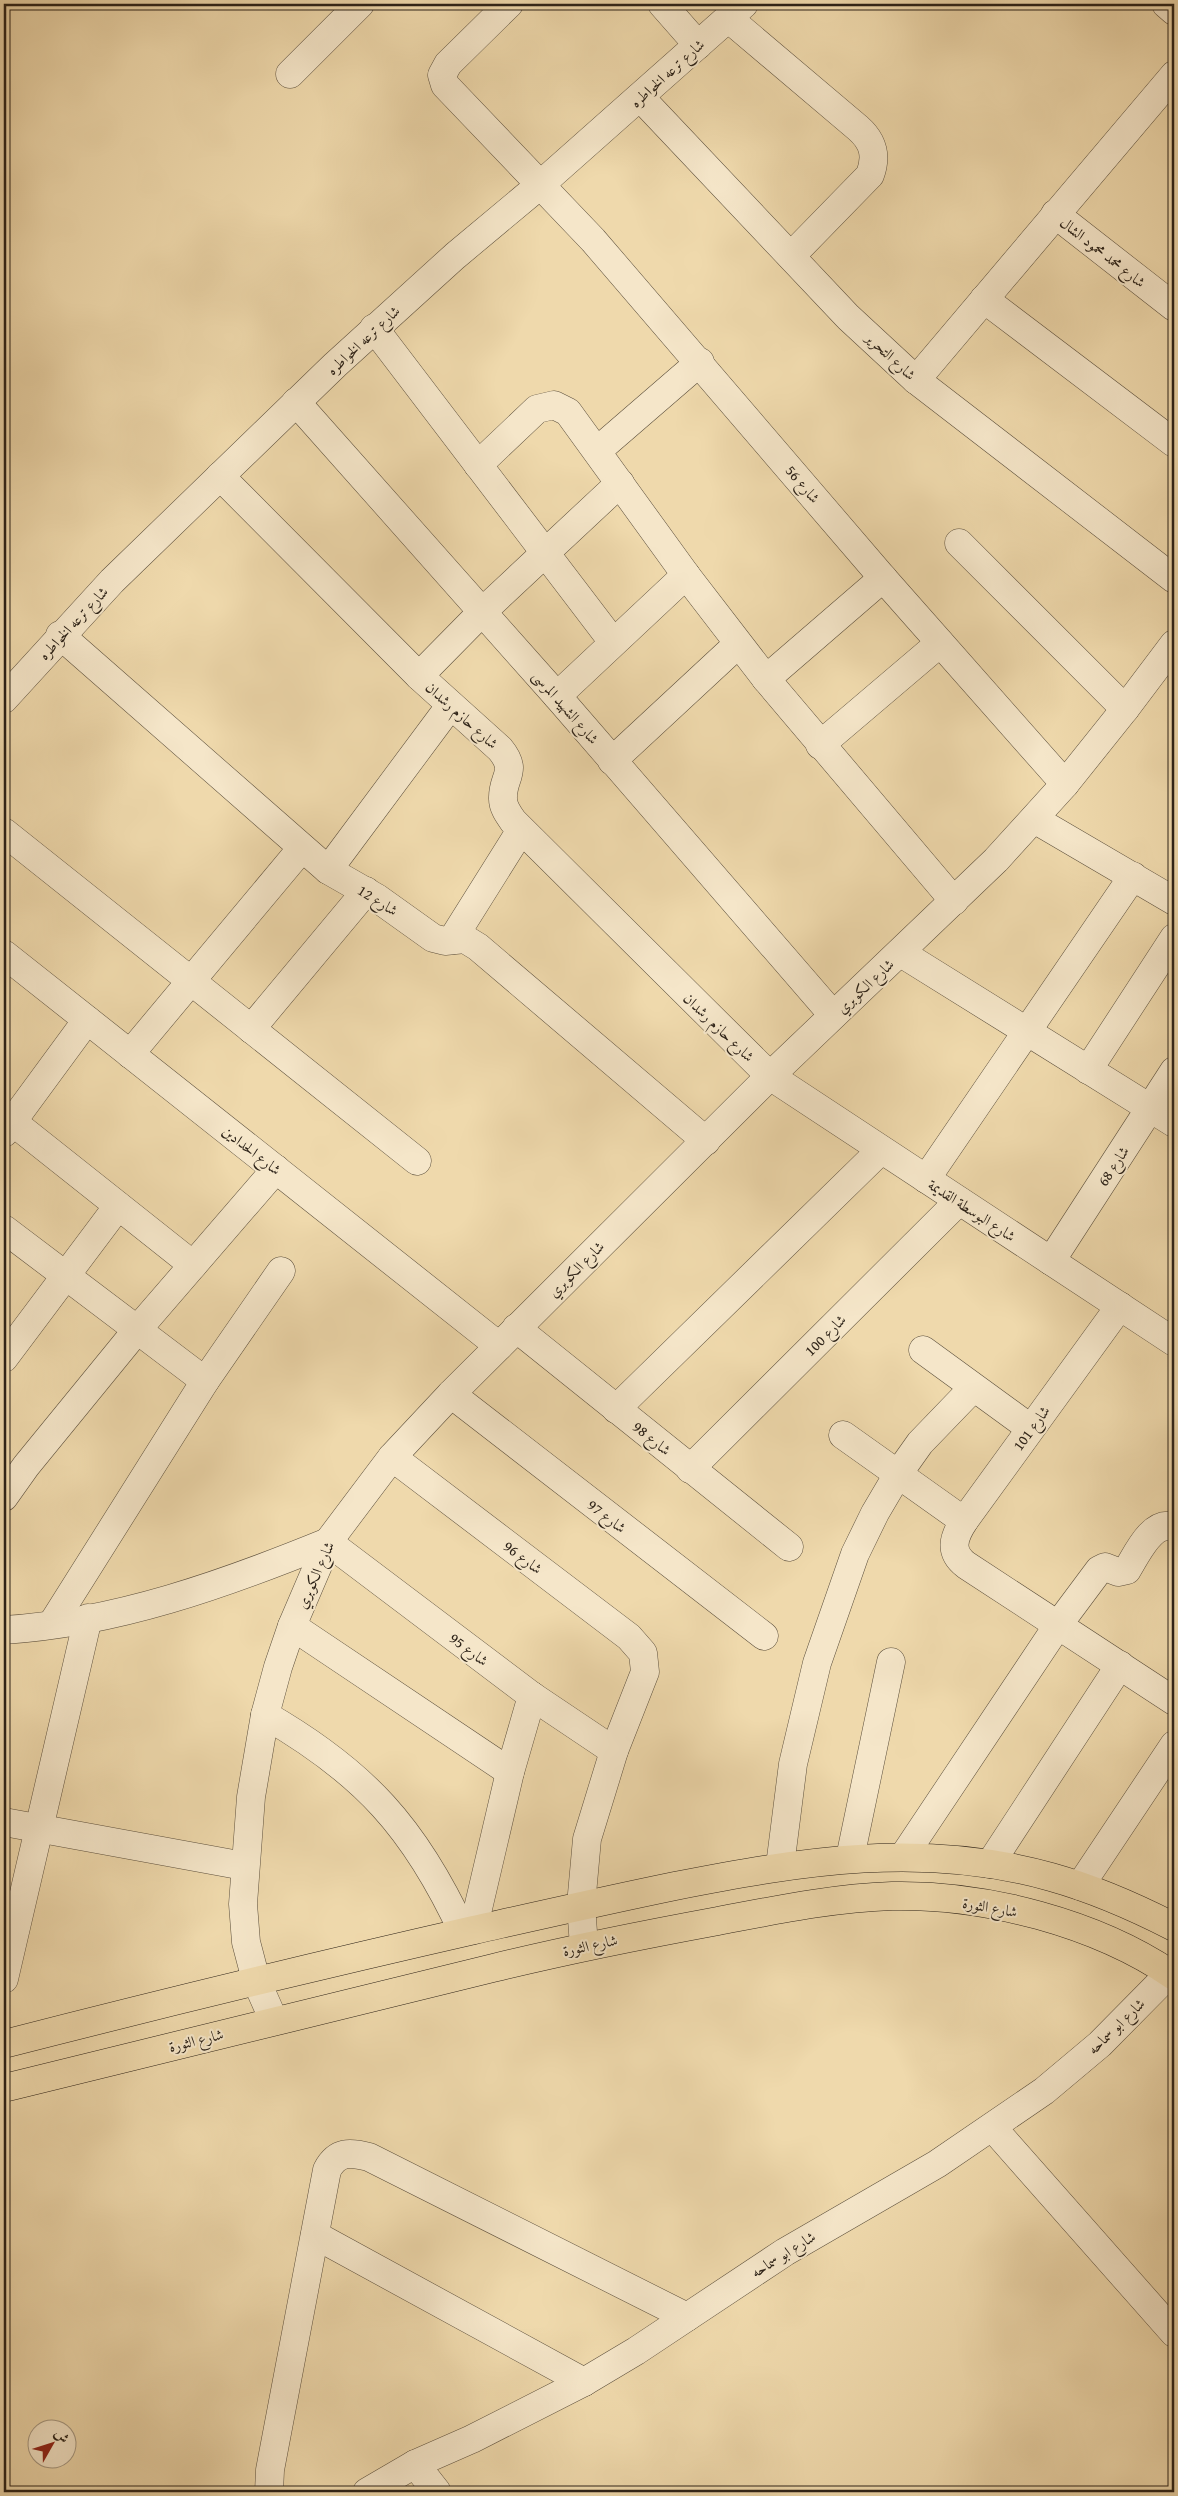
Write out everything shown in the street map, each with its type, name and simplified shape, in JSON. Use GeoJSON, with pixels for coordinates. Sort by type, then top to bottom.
{"type":"FeatureCollection","features":[{"type":"Feature","properties":{"kind":"main road"},"geometry":{"type":"LineString","coordinates":[[4,2044],[256,1980],[581,1905],[791,1864],[850,1858],[902,1857],[990,1864],[1051,1877],[1080,1886],[1143,1912],[1174,1928]]}},
{"type":"Feature","properties":{"kind":"main road"},"geometry":{"type":"LineString","coordinates":[[791,1864],[805,1904]]}},
{"type":"Feature","properties":{"kind":"main road","name":"شارع الثورة"},"geometry":{"type":"LineString","coordinates":[[4,2088],[584,1946],[805,1904],[892,1896],[934,1898],[1014,1910],[1096,1935],[1131,1950],[1173,1973]]}},
{"type":"Feature","properties":{"kind":"street"},"geometry":{"type":"LineString","coordinates":[[290,74],[360,4]]}},
{"type":"Feature","properties":{"kind":"street","name":"شارع 56"},"geometry":{"type":"LineString","coordinates":[[509,4],[448,64],[442,75],[445,85],[594,240],[883,578],[1065,784]]}},
{"type":"Feature","properties":{"kind":"street"},"geometry":{"type":"LineString","coordinates":[[662,4],[698,45]]}},
{"type":"Feature","properties":{"kind":"street"},"geometry":{"type":"LineString","coordinates":[[1166,4],[1174,11]]}},
{"type":"Feature","properties":{"kind":"street"},"geometry":{"type":"LineString","coordinates":[[736,11],[858,128],[868,138],[874,149],[875,163],[870,175],[791,256]]}},
{"type":"Feature","properties":{"kind":"street","name":"شارع ترعه الخواطره"},"geometry":{"type":"LineString","coordinates":[[4,699],[60,635],[145,548],[374,328],[736,11]]}},
{"type":"Feature","properties":{"kind":"street"},"geometry":{"type":"LineString","coordinates":[[916,380],[1174,75]]}},
{"type":"Feature","properties":{"kind":"street","name":"شارع التحرير"},"geometry":{"type":"LineString","coordinates":[[640,97],[848,317],[916,380],[1174,579]]}},
{"type":"Feature","properties":{"kind":"street","name":"شارع محمد محمود الشال"},"geometry":{"type":"LineString","coordinates":[[1055,214],[1174,307]]}},
{"type":"Feature","properties":{"kind":"street"},"geometry":{"type":"LineString","coordinates":[[984,299],[1174,442]]}},
{"type":"Feature","properties":{"kind":"street"},"geometry":{"type":"LineString","coordinates":[[374,328],[613,642]]}},
{"type":"Feature","properties":{"kind":"street"},"geometry":{"type":"LineString","coordinates":[[597,452],[700,362]]}},
{"type":"Feature","properties":{"kind":"street","name":"شارع الشهيد المرسى"},"geometry":{"type":"LineString","coordinates":[[296,402],[557,696],[833,1015]]}},
{"type":"Feature","properties":{"kind":"street"},"geometry":{"type":"LineString","coordinates":[[478,465],[537,409],[545,406],[554,406],[568,412],[738,644],[820,745],[954,901]]}},
{"type":"Feature","properties":{"kind":"street","name":"شارع حازم رشدان"},"geometry":{"type":"LineString","coordinates":[[220,476],[419,676],[506,756],[510,770],[503,798],[506,810],[521,830],[770,1076]]}},
{"type":"Feature","properties":{"kind":"street"},"geometry":{"type":"LineString","coordinates":[[419,676],[482,612],[620,483]]}},
{"type":"Feature","properties":{"kind":"street"},"geometry":{"type":"LineString","coordinates":[[959,543],[1125,709]]}},
{"type":"Feature","properties":{"kind":"street"},"geometry":{"type":"LineString","coordinates":[[557,696],[686,575]]}},
{"type":"Feature","properties":{"kind":"street"},"geometry":{"type":"LineString","coordinates":[[766,679],[883,578]]}},
{"type":"Feature","properties":{"kind":"street","name":"شارع 12"},"geometry":{"type":"LineString","coordinates":[[60,635],[328,870],[366,891],[433,938],[439,941],[465,940],[478,947],[706,1140]]}},
{"type":"Feature","properties":{"kind":"street"},"geometry":{"type":"LineString","coordinates":[[820,745],[940,643]]}},
{"type":"Feature","properties":{"kind":"street"},"geometry":{"type":"LineString","coordinates":[[612,761],[738,644]]}},
{"type":"Feature","properties":{"kind":"street","name":"شارع الكوبري"},"geometry":{"type":"LineString","coordinates":[[274,2021],[256,1980],[246,1942],[243,1904],[244,1866],[251,1797],[265,1715],[292,1626],[328,1542],[392,1457],[451,1394],[770,1076],[954,901],[1034,819],[1170,658]]}},
{"type":"Feature","properties":{"kind":"street"},"geometry":{"type":"LineString","coordinates":[[328,870],[450,706]]}},
{"type":"Feature","properties":{"kind":"street"},"geometry":{"type":"LineString","coordinates":[[1034,819],[1174,900]]}},
{"type":"Feature","properties":{"kind":"street"},"geometry":{"type":"LineString","coordinates":[[452,940],[521,830]]}},
{"type":"Feature","properties":{"kind":"street"},"geometry":{"type":"LineString","coordinates":[[4,832],[418,1161]]}},
{"type":"Feature","properties":{"kind":"street"},"geometry":{"type":"LineString","coordinates":[[130,1054],[302,848]]}},
{"type":"Feature","properties":{"kind":"street"},"geometry":{"type":"LineString","coordinates":[[926,1179],[1133,876]]}},
{"type":"Feature","properties":{"kind":"street"},"geometry":{"type":"LineString","coordinates":[[251,1029],[366,891]]}},
{"type":"Feature","properties":{"kind":"street"},"geometry":{"type":"LineString","coordinates":[[1088,1070],[1174,938]]}},
{"type":"Feature","properties":{"kind":"street"},"geometry":{"type":"LineString","coordinates":[[901,953],[1174,1123]]}},
{"type":"Feature","properties":{"kind":"street","name":"شارع الحدادين"},"geometry":{"type":"LineString","coordinates":[[4,954],[276,1169],[508,1337]]}},
{"type":"Feature","properties":{"kind":"street"},"geometry":{"type":"LineString","coordinates":[[87,1020],[7,1124],[118,1206],[193,1265]]}},
{"type":"Feature","properties":{"kind":"street","name":"شارع 68"},"geometry":{"type":"LineString","coordinates":[[1051,1261],[1174,1070]]}},
{"type":"Feature","properties":{"kind":"street","name":"شارع البوسطة القديمة"},"geometry":{"type":"LineString","coordinates":[[770,1076],[1174,1342]]}},
{"type":"Feature","properties":{"kind":"street"},"geometry":{"type":"LineString","coordinates":[[616,1409],[881,1150]]}},
{"type":"Feature","properties":{"kind":"street"},"geometry":{"type":"LineString","coordinates":[[4,1497],[26,1466],[137,1330],[276,1169]]}},
{"type":"Feature","properties":{"kind":"street","name":"شارع 100"},"geometry":{"type":"LineString","coordinates":[[690,1469],[959,1201]]}},
{"type":"Feature","properties":{"kind":"street"},"geometry":{"type":"LineString","coordinates":[[4,1358],[12,1330],[66,1276],[118,1206]]}},
{"type":"Feature","properties":{"kind":"street"},"geometry":{"type":"LineString","coordinates":[[4,1229],[205,1382]]}},
{"type":"Feature","properties":{"kind":"street"},"geometry":{"type":"LineString","coordinates":[[52,1624],[205,1382],[281,1271]]}},
{"type":"Feature","properties":{"kind":"street","name":"شارع 101"},"geometry":{"type":"LineString","coordinates":[[1058,1625],[966,1565],[955,1554],[954,1538],[1030,1428],[1120,1306]]}},
{"type":"Feature","properties":{"kind":"street","name":"شارع 98"},"geometry":{"type":"LineString","coordinates":[[508,1337],[616,1409],[789,1547]]}},
{"type":"Feature","properties":{"kind":"street"},"geometry":{"type":"LineString","coordinates":[[923,1350],[1030,1428]]}},
{"type":"Feature","properties":{"kind":"street"},"geometry":{"type":"LineString","coordinates":[[791,1864],[793,1764],[817,1663],[855,1554],[875,1513],[898,1474],[920,1443],[973,1388]]}},
{"type":"Feature","properties":{"kind":"street","name":"شارع 97"},"geometry":{"type":"LineString","coordinates":[[451,1394],[764,1636]]}},
{"type":"Feature","properties":{"kind":"street"},"geometry":{"type":"LineString","coordinates":[[843,1435],[964,1521]]}},
{"type":"Feature","properties":{"kind":"street","name":"شارع 96"},"geometry":{"type":"LineString","coordinates":[[392,1457],[629,1638],[643,1652],[645,1662],[642,1683],[614,1751]]}},
{"type":"Feature","properties":{"kind":"street"},"geometry":{"type":"LineString","coordinates":[[902,1857],[1058,1625],[1099,1570],[1104,1567],[1118,1572],[1127,1570],[1155,1529],[1165,1526],[1174,1527]]}},
{"type":"Feature","properties":{"kind":"street"},"geometry":{"type":"LineString","coordinates":[[4,1630],[88,1618],[179,1596],[245,1575],[328,1542]]}},
{"type":"Feature","properties":{"kind":"street","name":"شارع 95"},"geometry":{"type":"LineString","coordinates":[[328,1542],[532,1696],[614,1751]]}},
{"type":"Feature","properties":{"kind":"street"},"geometry":{"type":"LineString","coordinates":[[4,1979],[88,1618]]}},
{"type":"Feature","properties":{"kind":"street"},"geometry":{"type":"LineString","coordinates":[[1058,1625],[1174,1701]]}},
{"type":"Feature","properties":{"kind":"street"},"geometry":{"type":"LineString","coordinates":[[292,1626],[510,1772]]}},
{"type":"Feature","properties":{"kind":"street"},"geometry":{"type":"LineString","coordinates":[[850,1858],[891,1662]]}},
{"type":"Feature","properties":{"kind":"street"},"geometry":{"type":"LineString","coordinates":[[990,1864],[1120,1666]]}},
{"type":"Feature","properties":{"kind":"street"},"geometry":{"type":"LineString","coordinates":[[468,1931],[532,1696]]}},
{"type":"Feature","properties":{"kind":"street"},"geometry":{"type":"LineString","coordinates":[[265,1715],[315,1745],[348,1770],[384,1805],[415,1844],[468,1931]]}},
{"type":"Feature","properties":{"kind":"street"},"geometry":{"type":"LineString","coordinates":[[1080,1886],[1174,1745]]}},
{"type":"Feature","properties":{"kind":"street"},"geometry":{"type":"LineString","coordinates":[[584,1946],[581,1905],[587,1839],[614,1751]]}},
{"type":"Feature","properties":{"kind":"street"},"geometry":{"type":"LineString","coordinates":[[4,1822],[244,1866]]}},
{"type":"Feature","properties":{"kind":"street","name":"شارع ابو سماحه"},"geometry":{"type":"LineString","coordinates":[[367,2492],[415,2464],[480,2435],[584,2382],[786,2252],[937,2164],[993,2128],[1044,2091],[1100,2044],[1173,1973]]}},
{"type":"Feature","properties":{"kind":"street"},"geometry":{"type":"LineString","coordinates":[[993,2128],[1174,2333]]}},
{"type":"Feature","properties":{"kind":"street"},"geometry":{"type":"LineString","coordinates":[[269,2492],[270,2470],[327,2170],[336,2157],[352,2152],[369,2157],[687,2317]]}},
{"type":"Feature","properties":{"kind":"street"},"geometry":{"type":"LineString","coordinates":[[315,2235],[584,2382]]}},
{"type":"Feature","properties":{"kind":"street"},"geometry":{"type":"LineString","coordinates":[[415,2464],[437,2492]]}}]}
